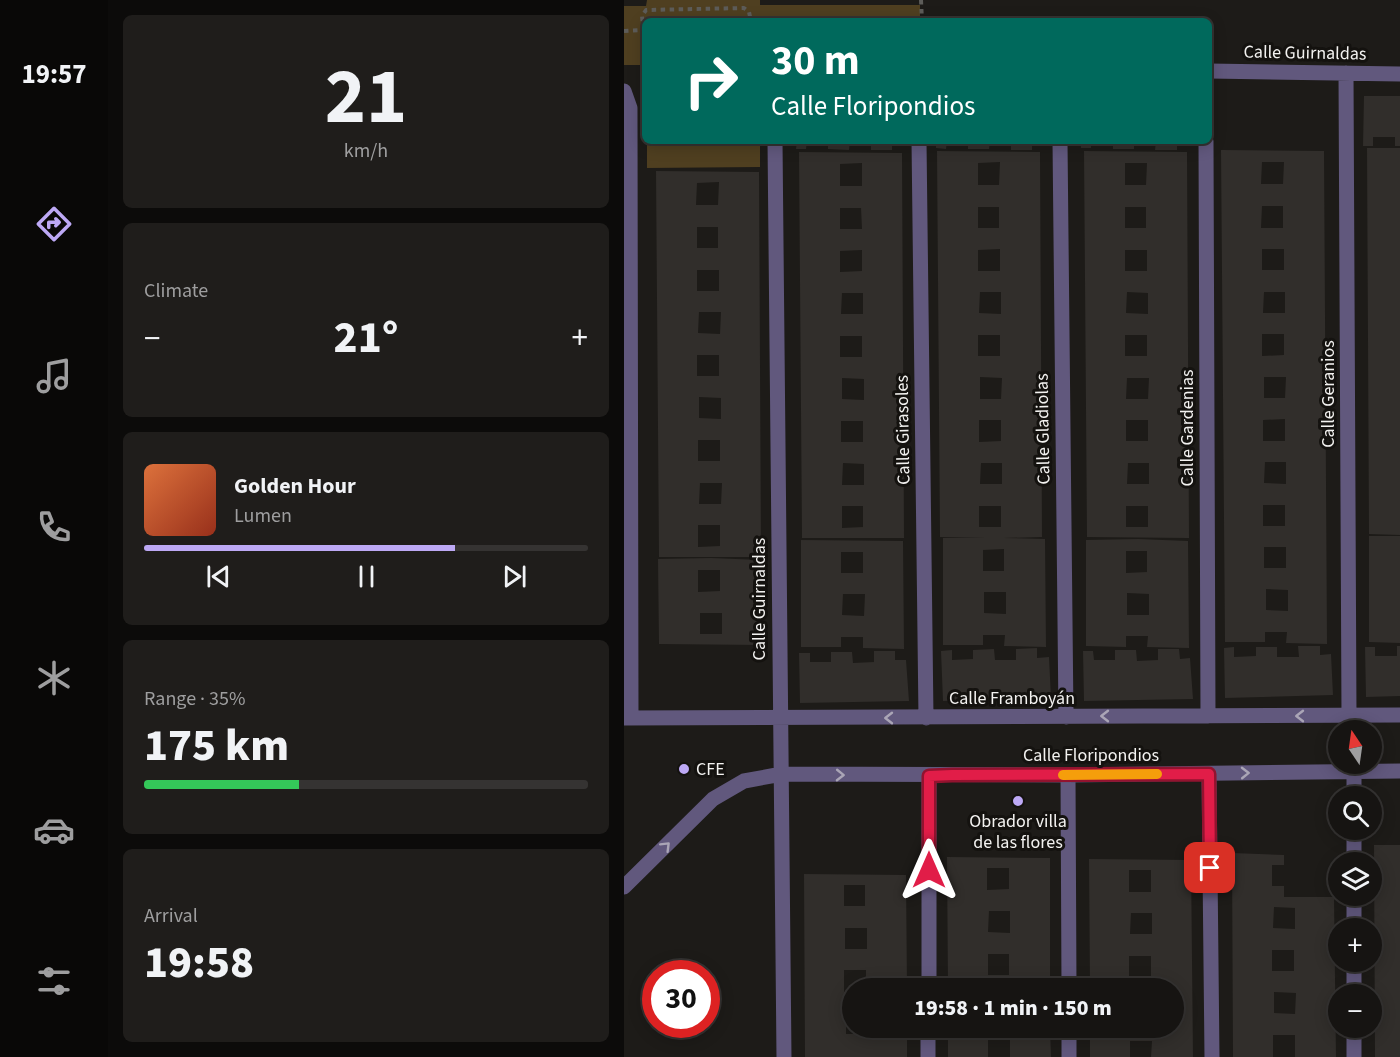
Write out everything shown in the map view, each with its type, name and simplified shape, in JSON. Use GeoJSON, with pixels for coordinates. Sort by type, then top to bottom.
{"type":"FeatureCollection","features":[{"type":"Feature","properties":{"kind":"street","name":"Calle Guirnaldas"},"geometry":{"type":"LineString","coordinates":[[1212,71],[1400,74]]}},
{"type":"Feature","properties":{"kind":"street","name":"Calle Geranios"},"geometry":{"type":"LineString","coordinates":[[1346,73],[1349,716]]}},
{"type":"Feature","properties":{"kind":"street"},"geometry":{"type":"LineString","coordinates":[[624,91],[630,108],[627,718]]}},
{"type":"Feature","properties":{"kind":"street","name":"Calle Guirnaldas"},"geometry":{"type":"LineString","coordinates":[[775,144],[784,1057]]}},
{"type":"Feature","properties":{"kind":"street","name":"Calle Girasoles"},"geometry":{"type":"LineString","coordinates":[[919,144],[926,718]]}},
{"type":"Feature","properties":{"kind":"street","name":"Calle Gladiolas"},"geometry":{"type":"LineString","coordinates":[[1060,144],[1066,717]]}},
{"type":"Feature","properties":{"kind":"street","name":"Calle Gardenias"},"geometry":{"type":"LineString","coordinates":[[1206,144],[1208,716]]}},
{"type":"Feature","properties":{"kind":"street","name":"Calle Framboyán"},"geometry":{"type":"LineString","coordinates":[[627,718],[1400,715]]}},
{"type":"Feature","properties":{"kind":"street","name":"Calle Floripondios"},"geometry":{"type":"LineString","coordinates":[[1382,771],[1400,771]]}},
{"type":"Feature","properties":{"kind":"street","name":"Calle Floripondios"},"geometry":{"type":"LineString","coordinates":[[624,887],[713,800],[744,782],[782,774],[929,776],[1328,772]]}},
{"type":"Feature","properties":{"kind":"street"},"geometry":{"type":"LineString","coordinates":[[1209,774],[1212,1057]]}},
{"type":"Feature","properties":{"kind":"street"},"geometry":{"type":"LineString","coordinates":[[1068,775],[1069,978]]}},
{"type":"Feature","properties":{"kind":"street"},"geometry":{"type":"LineString","coordinates":[[929,776],[929,978]]}},
{"type":"Feature","properties":{"kind":"street"},"geometry":{"type":"LineString","coordinates":[[928,1038],[928,1057]]}},
{"type":"Feature","properties":{"kind":"street"},"geometry":{"type":"LineString","coordinates":[[1069,1038],[1069,1057]]}},
{"type":"Feature","properties":{"kind":"street"},"geometry":{"type":"LineString","coordinates":[[1354,1038],[1354,1057]]}},
{"type":"Feature","properties":{"kind":"path"},"geometry":{"type":"LineString","coordinates":[[921,0],[922,18]]}},
{"type":"Feature","properties":{"kind":"path"},"geometry":{"type":"LineString","coordinates":[[624,31],[642,30],[642,15],[646,10],[654,8],[744,8],[749,12],[750,18]]}},
{"type":"Feature","properties":{"kind":"shaded area"},"geometry":{"type":"Polygon","coordinates":[[[647,0],[760,0],[760,5],[920,5],[920,18],[642,18],[642,65],[624,65],[624,6],[646,6],[647,0]]]}},
{"type":"Feature","properties":{"kind":"shaded area"},"geometry":{"type":"Polygon","coordinates":[[[647,144],[760,144],[760,167],[647,168],[647,144]]]}},
{"type":"Feature","properties":{"kind":"building"},"geometry":{"type":"Polygon","coordinates":[[[1364,96],[1400,96],[1400,146],[1395,146],[1395,137],[1373,137],[1373,146],[1363,146],[1364,96]]]}},
{"type":"Feature","properties":{"kind":"building"},"geometry":{"type":"Polygon","coordinates":[[[797,144],[807,144],[806,149],[796,149],[797,144]]]}},
{"type":"Feature","properties":{"kind":"building"},"geometry":{"type":"Polygon","coordinates":[[[828,144],[850,144],[849,150],[828,149],[828,144]]]}},
{"type":"Feature","properties":{"kind":"building"},"geometry":{"type":"Polygon","coordinates":[[[871,144],[892,144],[892,150],[871,150],[871,144]]]}},
{"type":"Feature","properties":{"kind":"building"},"geometry":{"type":"Polygon","coordinates":[[[936,144],[947,144],[946,149],[936,148],[936,144]]]}},
{"type":"Feature","properties":{"kind":"building"},"geometry":{"type":"Polygon","coordinates":[[[968,144],[990,144],[989,149],[968,149],[968,144]]]}},
{"type":"Feature","properties":{"kind":"building"},"geometry":{"type":"Polygon","coordinates":[[[1011,144],[1032,144],[1032,150],[1011,150],[1011,144]]]}},
{"type":"Feature","properties":{"kind":"building"},"geometry":{"type":"Polygon","coordinates":[[[1081,144],[1091,144],[1091,148],[1081,148],[1081,144]]]}},
{"type":"Feature","properties":{"kind":"building"},"geometry":{"type":"Polygon","coordinates":[[[1113,144],[1134,144],[1134,149],[1113,149],[1113,144]]]}},
{"type":"Feature","properties":{"kind":"building"},"geometry":{"type":"Polygon","coordinates":[[[1156,144],[1177,144],[1177,150],[1155,150],[1156,144]]]}},
{"type":"Feature","properties":{"kind":"building"},"geometry":{"type":"Polygon","coordinates":[[[1367,148],[1400,148],[1400,535],[1369,534],[1367,148]]]}},
{"type":"Feature","properties":{"kind":"building"},"geometry":{"type":"Polygon","coordinates":[[[1221,150],[1324,151],[1327,644],[1286,643],[1287,632],[1265,632],[1265,642],[1225,642],[1221,150]],[[1262,162],[1261,184],[1283,184],[1284,162],[1262,162]],[[1262,206],[1261,228],[1283,228],[1283,206],[1262,206]],[[1262,249],[1262,270],[1284,270],[1284,249],[1262,249]],[[1264,292],[1263,313],[1285,313],[1285,292],[1264,292]],[[1262,334],[1262,356],[1284,355],[1284,334],[1262,334]],[[1264,377],[1264,398],[1285,398],[1286,377],[1264,377]],[[1285,419],[1263,420],[1263,441],[1285,441],[1285,419]],[[1265,462],[1264,483],[1286,484],[1286,462],[1265,462]],[[1263,505],[1263,526],[1285,526],[1285,505],[1263,505]],[[1264,547],[1264,568],[1286,568],[1286,547],[1264,547]],[[1266,589],[1266,610],[1288,611],[1288,590],[1266,589]]]}},
{"type":"Feature","properties":{"kind":"building"},"geometry":{"type":"Polygon","coordinates":[[[937,151],[1040,152],[1042,537],[1003,538],[1045,539],[1046,647],[1004,646],[1005,635],[983,635],[983,645],[943,645],[943,538],[986,538],[940,537],[937,151]],[[1000,162],[978,163],[978,185],[999,185],[1000,162]],[[978,207],[978,228],[999,228],[999,207],[978,207]],[[1000,249],[978,250],[978,271],[1000,271],[1000,249]],[[980,292],[979,313],[1001,314],[1001,292],[980,292]],[[978,335],[978,356],[1000,356],[1000,335],[978,335]],[[980,377],[980,399],[1001,399],[1002,378],[980,377]],[[979,420],[979,442],[1001,441],[1001,420],[979,420]],[[981,463],[980,484],[1002,484],[1002,463],[981,463]],[[979,506],[979,527],[1001,527],[1001,506],[979,506]],[[1004,549],[983,550],[983,571],[1004,571],[1004,549]],[[984,592],[984,613],[1006,614],[1006,592],[984,592]]]}},
{"type":"Feature","properties":{"kind":"building"},"geometry":{"type":"Polygon","coordinates":[[[1084,151],[1187,152],[1189,538],[1087,537],[1084,151]],[[1125,163],[1125,185],[1146,185],[1147,163],[1125,163]],[[1125,207],[1125,228],[1146,228],[1146,207],[1125,207]],[[1125,250],[1125,271],[1147,271],[1147,250],[1125,250]],[[1127,292],[1126,313],[1148,314],[1148,293],[1127,292]],[[1125,335],[1125,356],[1147,356],[1147,335],[1125,335]],[[1127,378],[1126,399],[1148,399],[1149,378],[1127,378]],[[1126,420],[1126,441],[1148,441],[1148,420],[1126,420]],[[1128,463],[1127,484],[1149,484],[1149,463],[1128,463]],[[1126,506],[1126,527],[1148,527],[1148,506],[1126,506]]]}},
{"type":"Feature","properties":{"kind":"building"},"geometry":{"type":"Polygon","coordinates":[[[799,152],[902,153],[904,538],[802,538],[799,152]],[[862,163],[840,164],[840,186],[862,186],[862,163]],[[840,208],[840,229],[862,229],[861,208],[840,208]],[[862,250],[840,251],[840,272],[862,271],[862,250]],[[842,293],[841,314],[863,314],[863,293],[842,293]],[[840,336],[840,357],[862,357],[862,336],[840,336]],[[842,378],[842,399],[864,400],[864,379],[842,378]],[[841,421],[841,442],[863,442],[863,421],[841,421]],[[843,463],[842,485],[864,485],[864,464],[843,463]],[[842,506],[842,528],[863,527],[863,506],[842,506]]]}},
{"type":"Feature","properties":{"kind":"building"},"geometry":{"type":"Polygon","coordinates":[[[656,171],[759,172],[761,557],[659,557],[656,171]],[[719,182],[697,183],[696,205],[718,205],[719,182]],[[697,227],[697,248],[718,248],[718,227],[697,227]],[[697,270],[697,291],[719,291],[719,270],[697,270]],[[699,312],[698,333],[720,334],[721,312],[699,312]],[[697,355],[697,376],[719,376],[719,355],[697,355]],[[699,397],[699,418],[721,419],[721,398],[699,397]],[[698,440],[698,461],[720,461],[720,440],[698,440]],[[700,483],[699,504],[721,504],[722,483],[700,483]],[[698,525],[698,547],[720,546],[720,525],[698,525]]]}},
{"type":"Feature","properties":{"kind":"building"},"geometry":{"type":"Polygon","coordinates":[[[1369,536],[1400,536],[1400,643],[1369,642],[1369,536]]]}},
{"type":"Feature","properties":{"kind":"building"},"geometry":{"type":"Polygon","coordinates":[[[801,540],[903,541],[904,649],[863,648],[863,637],[841,637],[841,647],[801,647],[801,540]],[[841,552],[841,573],[863,573],[863,552],[841,552]],[[843,594],[842,615],[864,616],[865,594],[843,594]]]}},
{"type":"Feature","properties":{"kind":"building"},"geometry":{"type":"Polygon","coordinates":[[[1086,540],[1188,541],[1189,648],[1147,647],[1148,636],[1126,636],[1126,647],[1086,646],[1086,540]],[[1126,551],[1126,573],[1147,572],[1147,551],[1126,551]],[[1127,593],[1127,615],[1149,615],[1149,594],[1127,593]]]}},
{"type":"Feature","properties":{"kind":"building"},"geometry":{"type":"Polygon","coordinates":[[[658,559],[761,560],[761,645],[659,644],[658,559]],[[698,570],[698,592],[720,591],[720,570],[698,570]],[[700,613],[700,634],[722,634],[722,613],[700,613]]]}},
{"type":"Feature","properties":{"kind":"building"},"geometry":{"type":"Polygon","coordinates":[[[1298,646],[1320,646],[1320,655],[1331,654],[1333,695],[1225,698],[1224,648],[1234,647],[1234,657],[1256,656],[1256,647],[1277,647],[1277,657],[1299,657],[1298,646]]]}},
{"type":"Feature","properties":{"kind":"building"},"geometry":{"type":"Polygon","coordinates":[[[1397,646],[1400,646],[1400,696],[1366,697],[1365,647],[1375,647],[1375,656],[1397,656],[1397,646]]]}},
{"type":"Feature","properties":{"kind":"building"},"geometry":{"type":"Polygon","coordinates":[[[1037,648],[1037,658],[1049,657],[1051,698],[943,701],[941,651],[952,650],[952,660],[973,659],[973,650],[994,649],[995,660],[1016,660],[1016,649],[1037,648]]]}},
{"type":"Feature","properties":{"kind":"building"},"geometry":{"type":"Polygon","coordinates":[[[1158,649],[1179,649],[1180,659],[1190,658],[1193,699],[1084,701],[1083,651],[1093,651],[1094,660],[1115,660],[1115,650],[1136,650],[1137,661],[1158,660],[1158,649]]]}},
{"type":"Feature","properties":{"kind":"building"},"geometry":{"type":"Polygon","coordinates":[[[874,651],[895,651],[895,660],[906,660],[909,701],[800,703],[799,653],[810,653],[810,662],[831,662],[831,652],[852,652],[853,663],[874,662],[874,651]]]}},
{"type":"Feature","properties":{"kind":"building"},"geometry":{"type":"Polygon","coordinates":[[[1374,845],[1400,845],[1400,1057],[1375,1057],[1375,1038],[1382,1038],[1382,984],[1375,984],[1375,972],[1382,972],[1382,918],[1374,918],[1374,906],[1382,906],[1382,852],[1374,852],[1374,845]]]}},
{"type":"Feature","properties":{"kind":"building"},"geometry":{"type":"Polygon","coordinates":[[[1232,853],[1284,855],[1284,865],[1272,865],[1272,886],[1284,886],[1284,897],[1328,897],[1328,906],[1334,906],[1334,918],[1328,918],[1328,972],[1335,972],[1335,984],[1328,984],[1328,1038],[1336,1038],[1336,1057],[1295,1057],[1295,1035],[1273,1035],[1273,1057],[1233,1057],[1232,853]],[[1274,907],[1273,928],[1295,929],[1295,908],[1274,907]],[[1272,950],[1272,971],[1294,971],[1294,950],[1272,950]],[[1274,992],[1274,1013],[1295,1014],[1296,993],[1274,992]]]}},
{"type":"Feature","properties":{"kind":"building"},"geometry":{"type":"Polygon","coordinates":[[[947,857],[1050,858],[1050,978],[948,978],[947,857]],[[987,868],[987,890],[1009,889],[1009,868],[987,868]],[[989,911],[988,932],[1010,933],[1010,911],[989,911]],[[988,954],[988,975],[1009,975],[1009,954],[988,954]]]}},
{"type":"Feature","properties":{"kind":"building"},"geometry":{"type":"Polygon","coordinates":[[[1089,859],[1191,860],[1193,1057],[1151,1057],[1152,1041],[1130,1041],[1130,1057],[1090,1057],[1090,1038],[1184,1038],[1184,978],[1090,978],[1089,859]],[[1129,870],[1129,892],[1151,892],[1151,870],[1129,870]],[[1131,913],[1130,934],[1152,934],[1152,913],[1131,913]],[[1129,956],[1129,977],[1151,977],[1151,956],[1129,956]]]}},
{"type":"Feature","properties":{"kind":"building"},"geometry":{"type":"Polygon","coordinates":[[[804,874],[906,875],[907,978],[866,978],[866,970],[844,970],[842,1038],[907,1038],[907,1057],[805,1057],[804,874]],[[844,885],[844,906],[865,906],[865,885],[844,885]],[[845,928],[845,949],[867,949],[867,928],[845,928]]]}},
{"type":"Feature","properties":{"kind":"building"},"geometry":{"type":"Polygon","coordinates":[[[948,1038],[1050,1038],[1051,1057],[1010,1057],[1010,1039],[988,1039],[988,1057],[948,1057],[948,1038]]]}},
{"type":"Feature","properties":{"kind":"slow traffic"},"geometry":{"type":"LineString","coordinates":[[1063,775],[1157,774]]}},
{"type":"Feature","properties":{"kind":"place","name":"CFE"},"geometry":{"type":"Point","coordinates":[684,769]}},
{"type":"Feature","properties":{"kind":"place","name":"Obrador villa de las flores"},"geometry":{"type":"Point","coordinates":[1018,801]}},
{"type":"Feature","properties":{"kind":"route"},"geometry":{"type":"LineString","coordinates":[[929,870],[929,776],[952,775],[1209,774],[1210,868]]}}]}
